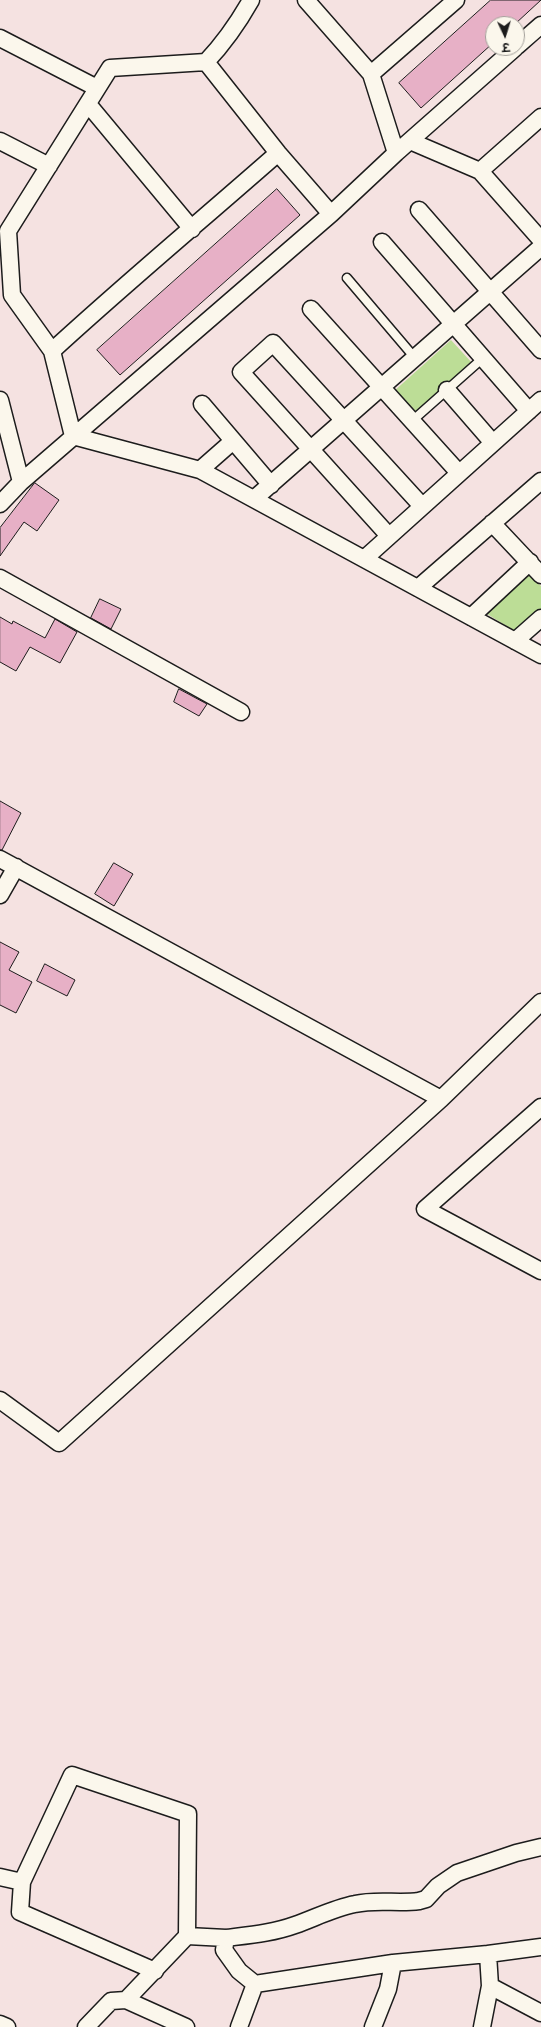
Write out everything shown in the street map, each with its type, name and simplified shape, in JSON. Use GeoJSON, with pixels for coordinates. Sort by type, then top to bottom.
{"type":"FeatureCollection","features":[{"type":"Feature","properties":{"kind":"street"},"geometry":{"type":"LineString","coordinates":[[73,436],[52,351],[12,295],[4,229],[49,166],[110,68],[206,62],[238,23],[251,0]]}},
{"type":"Feature","properties":{"kind":"street"},"geometry":{"type":"LineString","coordinates":[[306,0],[371,74],[396,153]]}},
{"type":"Feature","properties":{"kind":"street"},"geometry":{"type":"LineString","coordinates":[[371,74],[456,0]]}},
{"type":"Feature","properties":{"kind":"street"},"geometry":{"type":"LineString","coordinates":[[525,39],[541,25]]}},
{"type":"Feature","properties":{"kind":"street"},"geometry":{"type":"LineString","coordinates":[[0,38],[97,88]]}},
{"type":"Feature","properties":{"kind":"street"},"geometry":{"type":"LineString","coordinates":[[0,504],[21,482],[331,214],[396,153],[506,56]]}},
{"type":"Feature","properties":{"kind":"street"},"geometry":{"type":"LineString","coordinates":[[206,62],[278,153],[331,214]]}},
{"type":"Feature","properties":{"kind":"street"},"geometry":{"type":"LineString","coordinates":[[88,104],[192,229]]}},
{"type":"Feature","properties":{"kind":"street"},"geometry":{"type":"LineString","coordinates":[[480,170],[541,117]]}},
{"type":"Feature","properties":{"kind":"street"},"geometry":{"type":"LineString","coordinates":[[0,141],[49,166]]}},
{"type":"Feature","properties":{"kind":"street"},"geometry":{"type":"LineString","coordinates":[[410,141],[480,170],[541,240]]}},
{"type":"Feature","properties":{"kind":"street"},"geometry":{"type":"LineString","coordinates":[[52,351],[148,265],[192,229],[278,153]]}},
{"type":"Feature","properties":{"kind":"street"},"geometry":{"type":"LineString","coordinates":[[419,210],[541,350]]}},
{"type":"Feature","properties":{"kind":"street"},"geometry":{"type":"LineString","coordinates":[[382,242],[529,411]]}},
{"type":"Feature","properties":{"kind":"street"},"geometry":{"type":"LineString","coordinates":[[254,499],[541,247]]}},
{"type":"Feature","properties":{"kind":"street"},"geometry":{"type":"LineString","coordinates":[[311,309],[459,473]]}},
{"type":"Feature","properties":{"kind":"street"},"geometry":{"type":"LineString","coordinates":[[389,536],[241,372],[273,343],[422,506]]}},
{"type":"Feature","properties":{"kind":"street"},"geometry":{"type":"LineString","coordinates":[[447,390],[493,443]]}},
{"type":"Feature","properties":{"kind":"street"},"geometry":{"type":"LineString","coordinates":[[0,400],[21,482]]}},
{"type":"Feature","properties":{"kind":"street"},"geometry":{"type":"LineString","coordinates":[[364,559],[541,400]]}},
{"type":"Feature","properties":{"kind":"street"},"geometry":{"type":"LineString","coordinates":[[202,404],[271,484]]}},
{"type":"Feature","properties":{"kind":"street"},"geometry":{"type":"LineString","coordinates":[[73,436],[200,470],[541,655]]}},
{"type":"Feature","properties":{"kind":"street"},"geometry":{"type":"LineString","coordinates":[[200,470],[233,440]]}},
{"type":"Feature","properties":{"kind":"street"},"geometry":{"type":"LineString","coordinates":[[418,588],[492,523],[538,489]]}},
{"type":"Feature","properties":{"kind":"street"},"geometry":{"type":"LineString","coordinates":[[492,523],[541,575]]}},
{"type":"Feature","properties":{"kind":"street"},"geometry":{"type":"LineString","coordinates":[[471,617],[530,562]]}},
{"type":"Feature","properties":{"kind":"street"},"geometry":{"type":"LineString","coordinates":[[0,578],[241,712]]}},
{"type":"Feature","properties":{"kind":"street"},"geometry":{"type":"LineString","coordinates":[[515,641],[541,618]]}},
{"type":"Feature","properties":{"kind":"street"},"geometry":{"type":"LineString","coordinates":[[0,859],[54,890],[440,1099]]}},
{"type":"Feature","properties":{"kind":"street"},"geometry":{"type":"LineString","coordinates":[[0,895],[16,867]]}},
{"type":"Feature","properties":{"kind":"street"},"geometry":{"type":"LineString","coordinates":[[0,1400],[59,1443],[440,1099],[541,1002]]}},
{"type":"Feature","properties":{"kind":"street"},"geometry":{"type":"LineString","coordinates":[[541,1107],[425,1209],[541,1271]]}},
{"type":"Feature","properties":{"kind":"street"},"geometry":{"type":"LineString","coordinates":[[126,2000],[155,1971],[187,1936],[188,1814],[72,1774],[22,1882],[20,1912],[155,1971]]}},
{"type":"Feature","properties":{"kind":"street"},"geometry":{"type":"LineString","coordinates":[[187,1936],[226,1938],[275,1931],[296,1924],[315,1915],[355,1904],[372,1901],[419,1901],[426,1899],[438,1886],[457,1873],[516,1853],[541,1848]]}},
{"type":"Feature","properties":{"kind":"street"},"geometry":{"type":"LineString","coordinates":[[0,1877],[22,1882]]}},
{"type":"Feature","properties":{"kind":"street"},"geometry":{"type":"LineString","coordinates":[[226,1938],[224,1950],[239,1971],[255,1984],[393,1963],[488,1954],[541,1947]]}},
{"type":"Feature","properties":{"kind":"street"},"geometry":{"type":"LineString","coordinates":[[482,2027],[490,1986],[488,1954]]}},
{"type":"Feature","properties":{"kind":"street"},"geometry":{"type":"LineString","coordinates":[[373,2027],[388,1989],[393,1963]]}},
{"type":"Feature","properties":{"kind":"street"},"geometry":{"type":"LineString","coordinates":[[239,2027],[255,1984]]}},
{"type":"Feature","properties":{"kind":"street"},"geometry":{"type":"LineString","coordinates":[[490,1986],[541,2013]]}},
{"type":"Feature","properties":{"kind":"street"},"geometry":{"type":"LineString","coordinates":[[86,2027],[111,2001],[126,2000],[186,2027]]}},
{"type":"Feature","properties":{"kind":"street"},"geometry":{"type":"LineString","coordinates":[[0,2024],[6,2027]]}},
{"type":"Feature","properties":{"kind":"lane"},"geometry":{"type":"LineString","coordinates":[[347,278],[414,358]]}},
{"type":"Feature","properties":{"kind":"lane"},"geometry":{"type":"LineString","coordinates":[[412,421],[483,358]]}},
{"type":"Feature","properties":{"kind":"green space"},"geometry":{"type":"Polygon","coordinates":[[[451,340],[473,364],[414,415],[393,392],[451,340]]]}},
{"type":"Feature","properties":{"kind":"green space"},"geometry":{"type":"Polygon","coordinates":[[[528,573],[541,586],[541,612],[516,632],[484,612],[528,573]]]}},
{"type":"Feature","properties":{"kind":"building"},"geometry":{"type":"Polygon","coordinates":[[[491,0],[541,0],[524,16],[485,16],[485,50],[421,108],[399,83],[491,0]]]}},
{"type":"Feature","properties":{"kind":"building"},"geometry":{"type":"Polygon","coordinates":[[[277,189],[300,215],[120,375],[97,350],[277,189]]]}},
{"type":"Feature","properties":{"kind":"building"},"geometry":{"type":"Polygon","coordinates":[[[35,483],[59,500],[37,531],[24,522],[0,556],[0,528],[35,483]]]}},
{"type":"Feature","properties":{"kind":"building"},"geometry":{"type":"Polygon","coordinates":[[[100,599],[121,609],[111,629],[91,618],[100,599]]]}},
{"type":"Feature","properties":{"kind":"building"},"geometry":{"type":"Polygon","coordinates":[[[0,617],[12,624],[13,621],[45,638],[55,619],[77,632],[60,663],[30,647],[16,671],[0,662],[0,617]]]}},
{"type":"Feature","properties":{"kind":"building"},"geometry":{"type":"Polygon","coordinates":[[[179,689],[207,704],[199,716],[174,702],[179,689]]]}},
{"type":"Feature","properties":{"kind":"building"},"geometry":{"type":"Polygon","coordinates":[[[0,801],[21,813],[2,850],[0,850],[0,801]]]}},
{"type":"Feature","properties":{"kind":"building"},"geometry":{"type":"Polygon","coordinates":[[[114,863],[133,874],[114,906],[95,894],[114,863]]]}},
{"type":"Feature","properties":{"kind":"building"},"geometry":{"type":"Polygon","coordinates":[[[0,942],[19,952],[9,970],[32,982],[16,1013],[0,1005],[0,942]]]}},
{"type":"Feature","properties":{"kind":"building"},"geometry":{"type":"Polygon","coordinates":[[[45,964],[75,980],[67,996],[37,981],[45,964]]]}}]}
